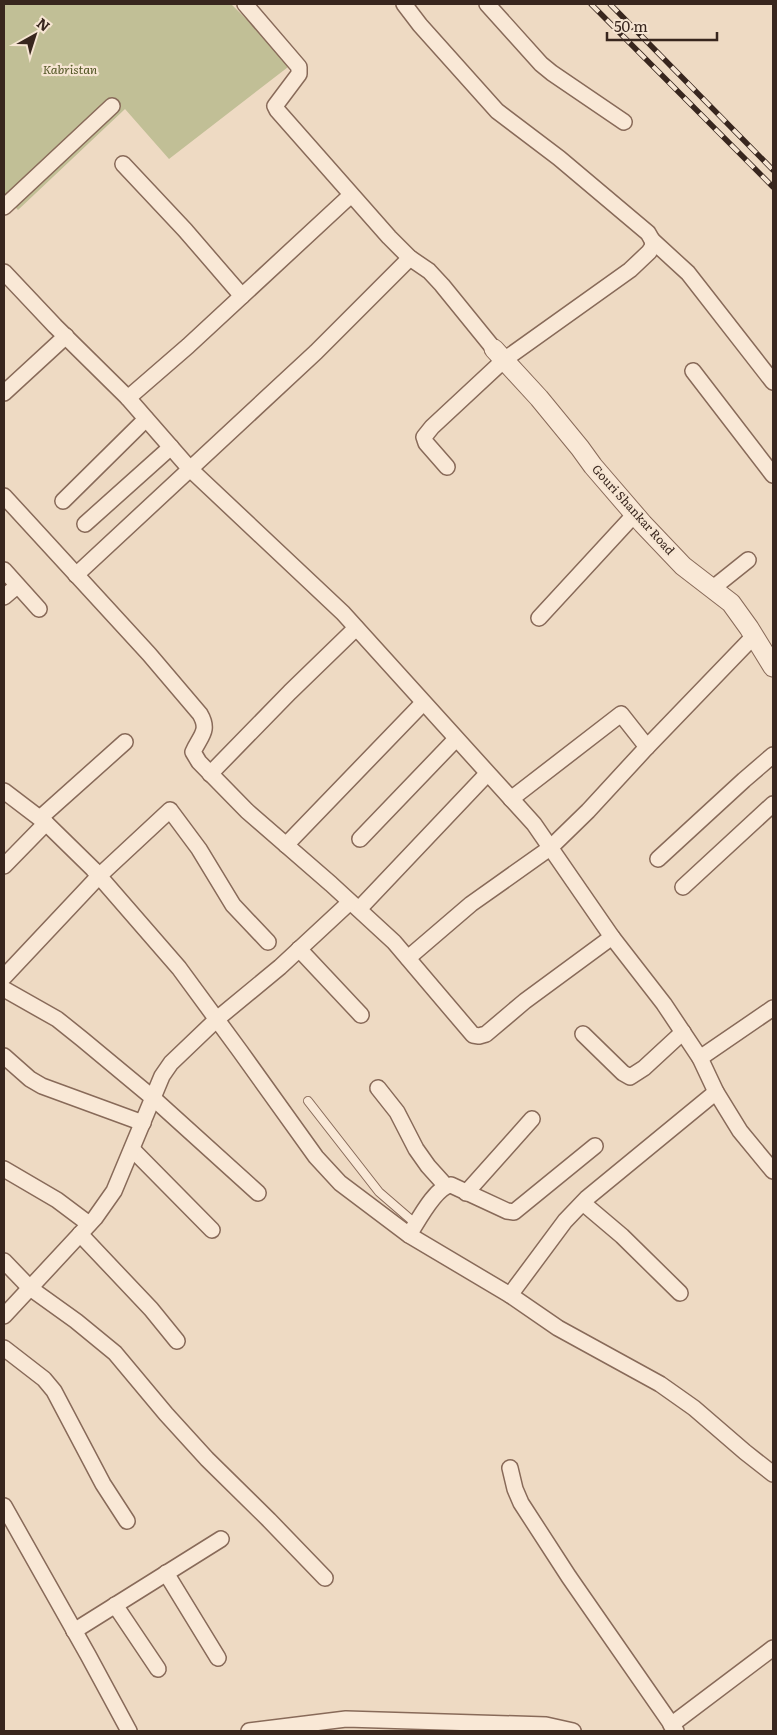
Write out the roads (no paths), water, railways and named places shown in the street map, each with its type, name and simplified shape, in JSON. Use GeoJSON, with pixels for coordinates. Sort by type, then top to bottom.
{"type":"FeatureCollection","features":[{"type":"Feature","properties":{"kind":"street"},"geometry":{"type":"LineString","coordinates":[[245,4],[299,67],[299,74],[275,106],[277,110],[351,195],[410,258],[429,271],[442,285],[500,354]]}},
{"type":"Feature","properties":{"kind":"street"},"geometry":{"type":"LineString","coordinates":[[404,4],[420,25],[497,111],[559,158],[648,233],[652,240],[688,273],[773,382]]}},
{"type":"Feature","properties":{"kind":"street"},"geometry":{"type":"LineString","coordinates":[[487,4],[552,74],[624,122]]}},
{"type":"Feature","properties":{"kind":"street"},"geometry":{"type":"LineString","coordinates":[[4,207],[112,106]]}},
{"type":"Feature","properties":{"kind":"street"},"geometry":{"type":"LineString","coordinates":[[123,164],[186,230],[242,296]]}},
{"type":"Feature","properties":{"kind":"street"},"geometry":{"type":"LineString","coordinates":[[128,398],[351,195]]}},
{"type":"Feature","properties":{"kind":"street"},"geometry":{"type":"LineString","coordinates":[[447,467],[426,444],[424,437],[432,427],[500,354],[630,270],[650,252],[653,246],[652,240]]}},
{"type":"Feature","properties":{"kind":"street"},"geometry":{"type":"LineString","coordinates":[[76,575],[316,352],[410,258]]}},
{"type":"Feature","properties":{"kind":"street"},"geometry":{"type":"LineString","coordinates":[[4,272],[128,398],[190,469],[344,613],[510,800],[534,824],[612,937],[664,1004],[700,1058],[716,1092],[740,1130],[773,1171]]}},
{"type":"Feature","properties":{"kind":"street"},"geometry":{"type":"LineString","coordinates":[[4,393],[66,336]]}},
{"type":"Feature","properties":{"kind":"street","name":"Gouri Shankar Road"},"geometry":{"type":"LineString","coordinates":[[500,354],[539,398],[634,515],[683,566],[731,603],[773,667]]}},
{"type":"Feature","properties":{"kind":"street"},"geometry":{"type":"LineString","coordinates":[[693,371],[773,475]]}},
{"type":"Feature","properties":{"kind":"street"},"geometry":{"type":"LineString","coordinates":[[63,501],[146,419]]}},
{"type":"Feature","properties":{"kind":"street"},"geometry":{"type":"LineString","coordinates":[[85,524],[171,447]]}},
{"type":"Feature","properties":{"kind":"street"},"geometry":{"type":"LineString","coordinates":[[4,496],[149,654],[200,714],[206,724],[204,732],[193,752],[199,762],[247,811],[394,942],[473,1035],[479,1036],[494,1028],[525,1001],[612,937]]}},
{"type":"Feature","properties":{"kind":"street"},"geometry":{"type":"LineString","coordinates":[[538,618],[634,515]]}},
{"type":"Feature","properties":{"kind":"street"},"geometry":{"type":"LineString","coordinates":[[712,588],[748,560]]}},
{"type":"Feature","properties":{"kind":"street"},"geometry":{"type":"LineString","coordinates":[[4,570],[39,609]]}},
{"type":"Feature","properties":{"kind":"street"},"geometry":{"type":"LineString","coordinates":[[4,597],[17,586]]}},
{"type":"Feature","properties":{"kind":"street"},"geometry":{"type":"LineString","coordinates":[[210,774],[356,628]]}},
{"type":"Feature","properties":{"kind":"street"},"geometry":{"type":"LineString","coordinates":[[408,958],[471,904],[550,848],[588,811],[754,636]]}},
{"type":"Feature","properties":{"kind":"street"},"geometry":{"type":"LineString","coordinates":[[286,844],[423,703]]}},
{"type":"Feature","properties":{"kind":"street"},"geometry":{"type":"LineString","coordinates":[[510,800],[621,714],[647,747]]}},
{"type":"Feature","properties":{"kind":"street"},"geometry":{"type":"LineString","coordinates":[[360,839],[456,739]]}},
{"type":"Feature","properties":{"kind":"street"},"geometry":{"type":"LineString","coordinates":[[4,866],[43,821],[124,742]]}},
{"type":"Feature","properties":{"kind":"street"},"geometry":{"type":"LineString","coordinates":[[658,859],[744,780],[771,760]]}},
{"type":"Feature","properties":{"kind":"street"},"geometry":{"type":"LineString","coordinates":[[4,1316],[84,1229],[114,1191],[152,1098],[162,1076],[171,1063],[217,1019],[354,905],[488,774]]}},
{"type":"Feature","properties":{"kind":"street"},"geometry":{"type":"LineString","coordinates":[[4,791],[43,821],[99,876],[179,968],[316,1158],[340,1183],[413,1229],[558,1328],[667,1389],[694,1408],[773,1474]]}},
{"type":"Feature","properties":{"kind":"street"},"geometry":{"type":"LineString","coordinates":[[683,887],[773,804]]}},
{"type":"Feature","properties":{"kind":"street"},"geometry":{"type":"LineString","coordinates":[[4,977],[99,876],[170,810],[199,849],[233,905],[268,942]]}},
{"type":"Feature","properties":{"kind":"street"},"geometry":{"type":"LineString","coordinates":[[299,949],[360,1015]]}},
{"type":"Feature","properties":{"kind":"street"},"geometry":{"type":"LineString","coordinates":[[4,989],[57,1020],[82,1039],[152,1098],[258,1193]]}},
{"type":"Feature","properties":{"kind":"street"},"geometry":{"type":"LineString","coordinates":[[700,1058],[773,1008]]}},
{"type":"Feature","properties":{"kind":"street"},"geometry":{"type":"LineString","coordinates":[[583,1034],[623,1074],[630,1077],[644,1068],[683,1032]]}},
{"type":"Feature","properties":{"kind":"street"},"geometry":{"type":"LineString","coordinates":[[4,1056],[30,1079],[42,1086],[143,1123]]}},
{"type":"Feature","properties":{"kind":"street"},"geometry":{"type":"LineString","coordinates":[[378,1088],[397,1112],[416,1149],[446,1186]]}},
{"type":"Feature","properties":{"kind":"street"},"geometry":{"type":"LineString","coordinates":[[510,1295],[565,1221],[582,1203],[716,1092]]}},
{"type":"Feature","properties":{"kind":"street"},"geometry":{"type":"LineString","coordinates":[[466,1193],[532,1119]]}},
{"type":"Feature","properties":{"kind":"street"},"geometry":{"type":"LineString","coordinates":[[413,1229],[433,1199],[446,1186],[451,1185],[507,1211],[514,1212],[595,1146]]}},
{"type":"Feature","properties":{"kind":"street"},"geometry":{"type":"LineString","coordinates":[[132,1149],[212,1230]]}},
{"type":"Feature","properties":{"kind":"street"},"geometry":{"type":"LineString","coordinates":[[4,1169],[57,1200],[152,1309],[177,1342]]}},
{"type":"Feature","properties":{"kind":"street"},"geometry":{"type":"LineString","coordinates":[[582,1203],[622,1236],[680,1292]]}},
{"type":"Feature","properties":{"kind":"street"},"geometry":{"type":"LineString","coordinates":[[4,1261],[30,1288],[76,1320],[115,1353],[207,1459],[325,1578]]}},
{"type":"Feature","properties":{"kind":"street"},"geometry":{"type":"LineString","coordinates":[[4,1348],[44,1379],[54,1391],[103,1484],[127,1521]]}},
{"type":"Feature","properties":{"kind":"street"},"geometry":{"type":"LineString","coordinates":[[510,1468],[515,1489],[521,1503],[569,1577],[674,1728],[773,1648]]}},
{"type":"Feature","properties":{"kind":"street"},"geometry":{"type":"LineString","coordinates":[[4,1506],[129,1731]]}},
{"type":"Feature","properties":{"kind":"street"},"geometry":{"type":"LineString","coordinates":[[74,1631],[221,1539]]}},
{"type":"Feature","properties":{"kind":"street"},"geometry":{"type":"LineString","coordinates":[[166,1573],[218,1658]]}},
{"type":"Feature","properties":{"kind":"street"},"geometry":{"type":"LineString","coordinates":[[116,1605],[158,1670]]}},
{"type":"Feature","properties":{"kind":"street"},"geometry":{"type":"LineString","coordinates":[[250,1731],[346,1719],[408,1726],[546,1725],[574,1731]]}},
{"type":"Feature","properties":{"kind":"lane"},"geometry":{"type":"LineString","coordinates":[[308,1101],[379,1192],[413,1229]]}},
{"type":"Feature","properties":{"kind":"railway"},"geometry":{"type":"LineString","coordinates":[[591,4],[773,187]]}},
{"type":"Feature","properties":{"kind":"railway"},"geometry":{"type":"LineString","coordinates":[[610,4],[773,170]]}},
{"type":"Feature","properties":{"kind":"park label","name":"Kabristan"},"geometry":{"type":"Point","coordinates":[70,70]}}]}
